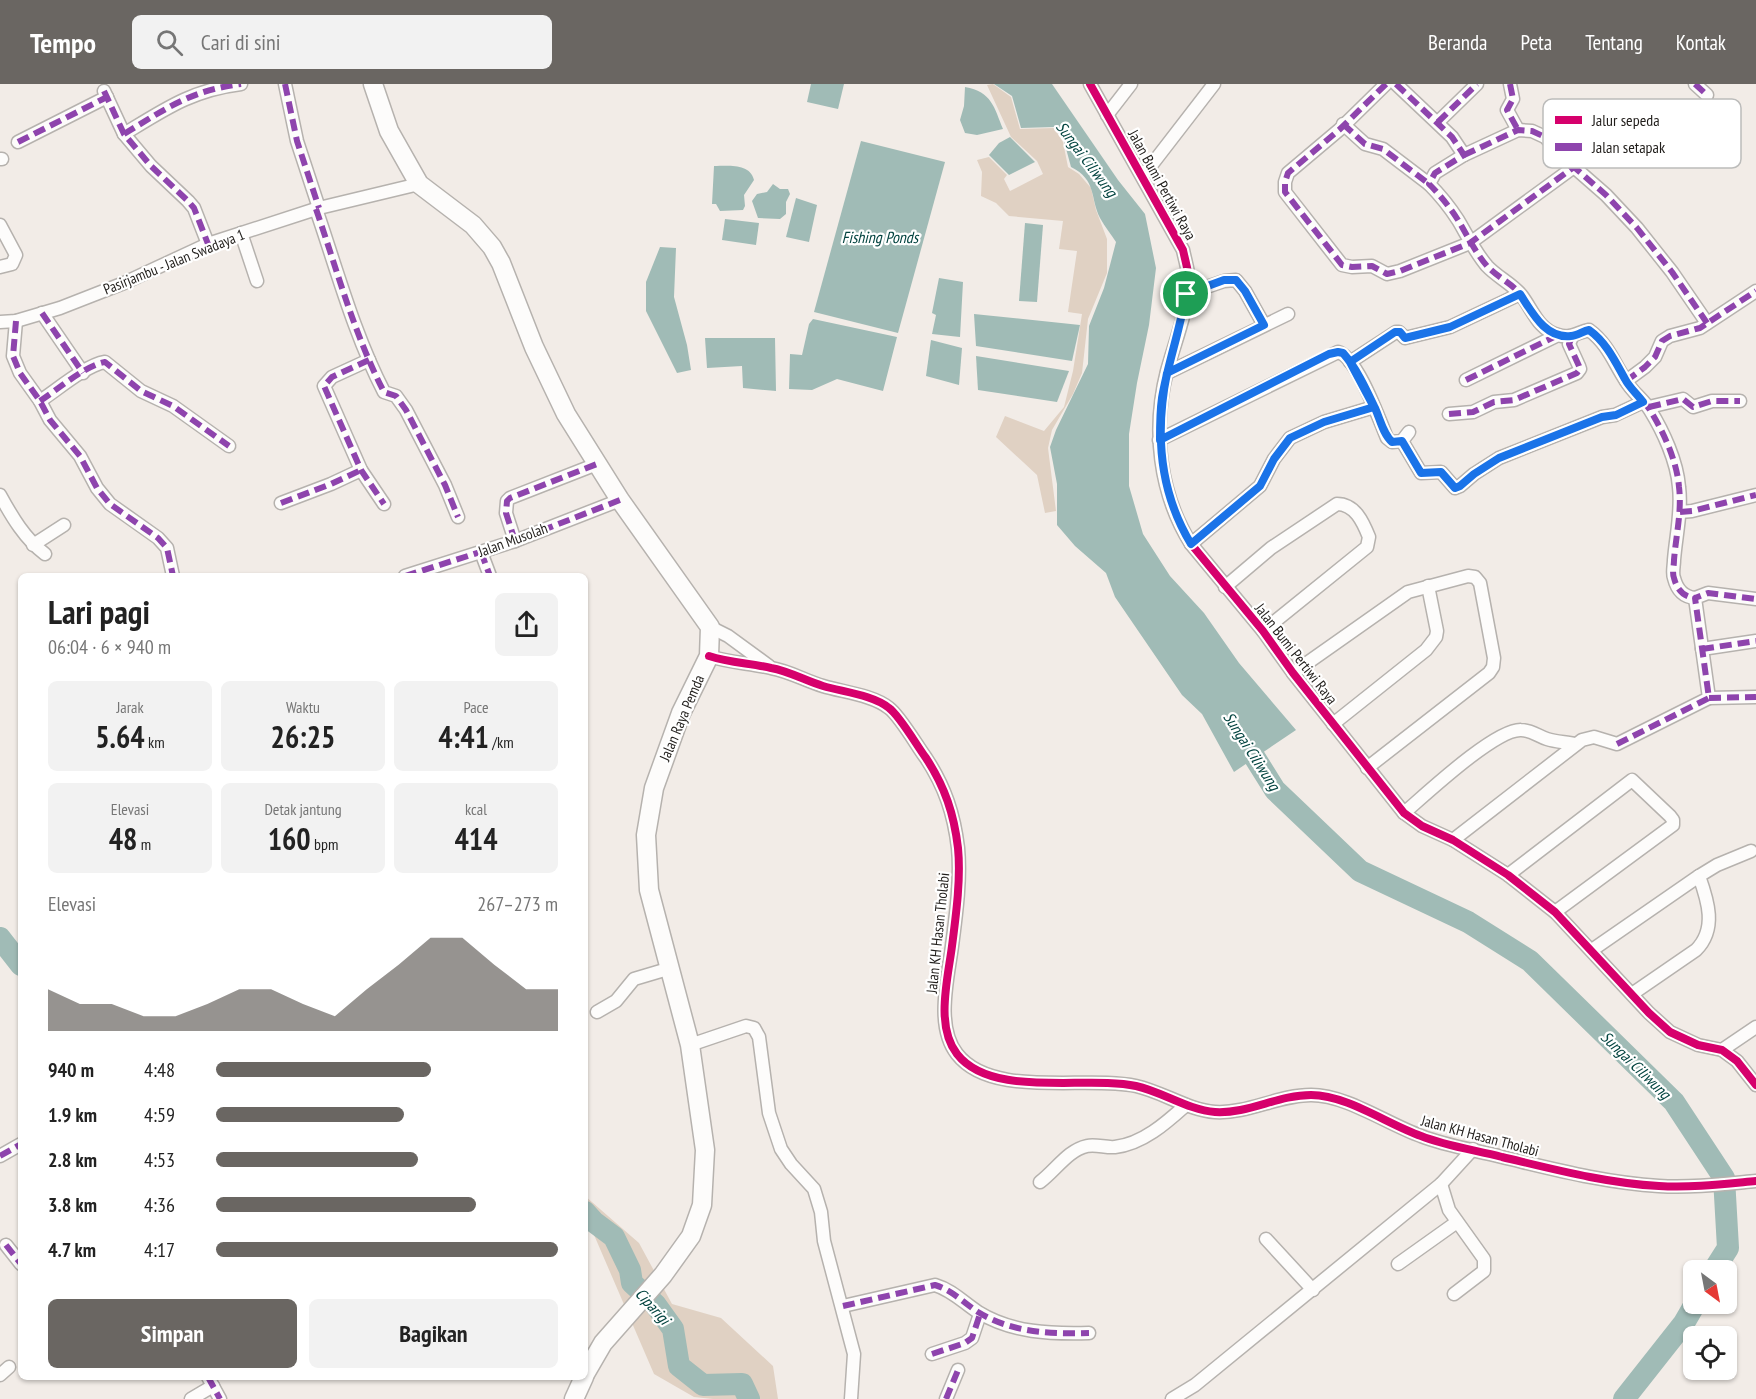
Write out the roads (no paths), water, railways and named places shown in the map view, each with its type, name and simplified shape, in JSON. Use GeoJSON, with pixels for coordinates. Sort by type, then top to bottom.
{"type":"FeatureCollection","features":[{"type":"Feature","properties":{"kind":"main road"},"geometry":{"type":"LineString","coordinates":[[373,84],[389,130],[419,184],[472,225],[492,247],[501,263],[534,347],[566,414],[620,500],[710,627]]}},
{"type":"Feature","properties":{"kind":"main road","name":"Jalan Raya Pemda"},"geometry":{"type":"LineString","coordinates":[[588,1368],[603,1343],[663,1275],[691,1236],[702,1205],[705,1150],[690,1045],[649,890],[646,835],[654,788],[681,713],[709,656],[710,627]]}},
{"type":"Feature","properties":{"kind":"main road","name":"Jalan Raya Pemda"},"geometry":{"type":"LineString","coordinates":[[574,1399],[582,1380]]}},
{"type":"Feature","properties":{"kind":"street"},"geometry":{"type":"LineString","coordinates":[[124,134],[194,94],[216,87],[242,84]]}},
{"type":"Feature","properties":{"kind":"street"},"geometry":{"type":"LineString","coordinates":[[285,84],[297,141],[317,208],[369,360],[384,392],[396,396],[406,410],[445,485],[458,517]]}},
{"type":"Feature","properties":{"kind":"street","name":"Jalan Bumi Pertiwi Raya"},"geometry":{"type":"LineString","coordinates":[[1090,84],[1143,176],[1164,220],[1183,250],[1189,281],[1161,401],[1160,440],[1162,465],[1170,499],[1191,544],[1263,631],[1293,673],[1404,813],[1422,826],[1453,840],[1508,875],[1555,912],[1649,1013],[1671,1032],[1698,1045],[1722,1050],[1737,1061],[1756,1085]]}},
{"type":"Feature","properties":{"kind":"street"},"geometry":{"type":"LineString","coordinates":[[1107,114],[1131,84]]}},
{"type":"Feature","properties":{"kind":"street"},"geometry":{"type":"LineString","coordinates":[[1143,176],[1214,84]]}},
{"type":"Feature","properties":{"kind":"street"},"geometry":{"type":"LineString","coordinates":[[1386,84],[1288,172],[1285,182],[1285,192],[1342,264],[1352,267],[1372,266],[1387,274],[1470,243],[1573,168]]}},
{"type":"Feature","properties":{"kind":"street"},"geometry":{"type":"LineString","coordinates":[[1396,84],[1438,122],[1464,155]]}},
{"type":"Feature","properties":{"kind":"street"},"geometry":{"type":"LineString","coordinates":[[1438,122],[1477,84]]}},
{"type":"Feature","properties":{"kind":"street"},"geometry":{"type":"LineString","coordinates":[[1510,84],[1513,99],[1507,110],[1518,130]]}},
{"type":"Feature","properties":{"kind":"street"},"geometry":{"type":"LineString","coordinates":[[1695,84],[1707,95]]}},
{"type":"Feature","properties":{"kind":"street"},"geometry":{"type":"LineString","coordinates":[[18,142],[106,94],[124,134],[151,166],[194,208],[208,244]]}},
{"type":"Feature","properties":{"kind":"street"},"geometry":{"type":"LineString","coordinates":[[1343,124],[1365,144],[1383,149],[1429,184],[1449,206],[1470,243],[1488,268],[1520,294],[1540,324],[1558,335],[1572,337],[1589,330],[1601,339],[1626,381],[1646,405],[1662,432],[1677,474],[1680,512],[1673,577],[1678,589],[1684,596],[1695,598],[1708,593],[1756,599]]}},
{"type":"Feature","properties":{"kind":"street"},"geometry":{"type":"LineString","coordinates":[[1429,184],[1435,173],[1464,155],[1518,130],[1532,131],[1543,136]]}},
{"type":"Feature","properties":{"kind":"street"},"geometry":{"type":"LineString","coordinates":[[1575,168],[1606,195],[1637,228],[1672,272],[1707,323]]}},
{"type":"Feature","properties":{"kind":"street","name":"Pasirjambu - Jalan Swadaya 1"},"geometry":{"type":"LineString","coordinates":[[0,322],[16,321],[42,313],[124,283],[208,244],[241,233],[317,208],[419,184]]}},
{"type":"Feature","properties":{"kind":"street"},"geometry":{"type":"LineString","coordinates":[[0,225],[16,255],[12,264],[0,267]]}},
{"type":"Feature","properties":{"kind":"street"},"geometry":{"type":"LineString","coordinates":[[241,233],[257,281]]}},
{"type":"Feature","properties":{"kind":"street"},"geometry":{"type":"LineString","coordinates":[[1186,294],[1224,280],[1236,280],[1245,291],[1264,325]]}},
{"type":"Feature","properties":{"kind":"street"},"geometry":{"type":"LineString","coordinates":[[1626,381],[1650,362],[1662,341],[1670,336],[1693,331],[1756,291]]}},
{"type":"Feature","properties":{"kind":"street"},"geometry":{"type":"LineString","coordinates":[[1350,362],[1395,332],[1400,332],[1405,338],[1440,330],[1520,294]]}},
{"type":"Feature","properties":{"kind":"street"},"geometry":{"type":"LineString","coordinates":[[42,313],[82,373]]}},
{"type":"Feature","properties":{"kind":"street"},"geometry":{"type":"LineString","coordinates":[[1167,373],[1288,314]]}},
{"type":"Feature","properties":{"kind":"street"},"geometry":{"type":"LineString","coordinates":[[16,321],[13,356],[15,364],[50,420],[80,456],[90,478],[110,504],[158,538],[167,548],[172,573]]}},
{"type":"Feature","properties":{"kind":"street"},"geometry":{"type":"LineString","coordinates":[[1466,381],[1558,335]]}},
{"type":"Feature","properties":{"kind":"street"},"geometry":{"type":"LineString","coordinates":[[1449,414],[1473,412],[1494,402],[1514,400],[1577,373],[1579,366],[1569,344],[1572,337]]}},
{"type":"Feature","properties":{"kind":"street"},"geometry":{"type":"LineString","coordinates":[[1160,440],[1329,354],[1338,352],[1343,353],[1350,362],[1374,407],[1387,438],[1392,442],[1405,437],[1421,473],[1441,472],[1455,488],[1499,458],[1602,417],[1646,405],[1683,399],[1693,407],[1712,401],[1740,401]]}},
{"type":"Feature","properties":{"kind":"street"},"geometry":{"type":"LineString","coordinates":[[369,360],[332,377],[324,386],[361,470],[384,504]]}},
{"type":"Feature","properties":{"kind":"street"},"geometry":{"type":"LineString","coordinates":[[40,401],[82,373],[100,363],[107,363],[141,391],[173,406],[229,446]]}},
{"type":"Feature","properties":{"kind":"street"},"geometry":{"type":"LineString","coordinates":[[1191,544],[1260,486],[1274,459],[1290,438],[1324,422],[1374,407]]}},
{"type":"Feature","properties":{"kind":"street"},"geometry":{"type":"LineString","coordinates":[[515,541],[506,513],[507,501],[510,498],[597,464]]}},
{"type":"Feature","properties":{"kind":"street"},"geometry":{"type":"LineString","coordinates":[[281,503],[361,470]]}},
{"type":"Feature","properties":{"kind":"street"},"geometry":{"type":"LineString","coordinates":[[0,495],[12,517],[33,545],[45,554]]}},
{"type":"Feature","properties":{"kind":"street"},"geometry":{"type":"LineString","coordinates":[[1680,512],[1756,495]]}},
{"type":"Feature","properties":{"kind":"street","name":"Jalan Musolah"},"geometry":{"type":"LineString","coordinates":[[414,573],[515,541],[620,500]]}},
{"type":"Feature","properties":{"kind":"street"},"geometry":{"type":"LineString","coordinates":[[1225,587],[1271,548],[1338,504],[1350,507],[1356,512],[1369,537],[1366,547],[1263,631]]}},
{"type":"Feature","properties":{"kind":"street"},"geometry":{"type":"LineString","coordinates":[[33,545],[64,525]]}},
{"type":"Feature","properties":{"kind":"street"},"geometry":{"type":"LineString","coordinates":[[481,552],[489,573]]}},
{"type":"Feature","properties":{"kind":"street"},"geometry":{"type":"LineString","coordinates":[[1293,673],[1408,592],[1468,576],[1480,583],[1494,658],[1489,673],[1367,768]]}},
{"type":"Feature","properties":{"kind":"street"},"geometry":{"type":"LineString","coordinates":[[1333,724],[1432,643],[1437,631],[1428,586]]}},
{"type":"Feature","properties":{"kind":"street"},"geometry":{"type":"LineString","coordinates":[[1695,598],[1709,698]]}},
{"type":"Feature","properties":{"kind":"street","name":"Jalan KH Hasan Tholabi"},"geometry":{"type":"LineString","coordinates":[[710,627],[728,636],[773,668]]}},
{"type":"Feature","properties":{"kind":"street"},"geometry":{"type":"LineString","coordinates":[[1702,649],[1756,641]]}},
{"type":"Feature","properties":{"kind":"street","name":"Jalan KH Hasan Tholabi"},"geometry":{"type":"LineString","coordinates":[[709,656],[729,662],[773,668],[825,687],[851,692],[889,708],[936,773],[950,803],[950,815],[958,850],[952,941],[944,1000],[951,1046],[969,1067],[984,1074],[1058,1084],[1102,1082],[1134,1086],[1164,1094],[1186,1105],[1212,1112],[1234,1112],[1287,1097],[1313,1094],[1341,1101],[1422,1137],[1578,1175],[1661,1186],[1756,1181]]}},
{"type":"Feature","properties":{"kind":"street"},"geometry":{"type":"LineString","coordinates":[[1453,840],[1582,740],[1594,737],[1617,744],[1709,698],[1756,697]]}},
{"type":"Feature","properties":{"kind":"street"},"geometry":{"type":"LineString","coordinates":[[1404,813],[1456,768],[1500,736],[1519,729],[1548,739],[1575,744]]}},
{"type":"Feature","properties":{"kind":"street"},"geometry":{"type":"LineString","coordinates":[[1508,875],[1632,780],[1670,816],[1673,825],[1555,912]]}},
{"type":"Feature","properties":{"kind":"street"},"geometry":{"type":"LineString","coordinates":[[1592,950],[1699,876],[1717,865],[1751,851]]}},
{"type":"Feature","properties":{"kind":"street"},"geometry":{"type":"LineString","coordinates":[[1632,994],[1696,950],[1704,942],[1710,921],[1706,895],[1699,876]]}},
{"type":"Feature","properties":{"kind":"street"},"geometry":{"type":"LineString","coordinates":[[597,1012],[616,1001],[634,979],[671,968]]}},
{"type":"Feature","properties":{"kind":"street"},"geometry":{"type":"LineString","coordinates":[[690,1045],[746,1026],[754,1028],[759,1037],[769,1113],[781,1149],[791,1164],[814,1189],[821,1212],[826,1249],[854,1354],[851,1399]]}},
{"type":"Feature","properties":{"kind":"street"},"geometry":{"type":"LineString","coordinates":[[1722,1050],[1756,1027]]}},
{"type":"Feature","properties":{"kind":"street"},"geometry":{"type":"LineString","coordinates":[[1040,1182],[1076,1150],[1088,1145],[1115,1147],[1133,1142],[1166,1124],[1186,1105]]}},
{"type":"Feature","properties":{"kind":"street"},"geometry":{"type":"LineString","coordinates":[[0,1156],[18,1146]]}},
{"type":"Feature","properties":{"kind":"street"},"geometry":{"type":"LineString","coordinates":[[1172,1399],[1194,1385],[1442,1184],[1473,1149]]}},
{"type":"Feature","properties":{"kind":"street"},"geometry":{"type":"LineString","coordinates":[[1442,1184],[1449,1210],[1484,1259],[1485,1265],[1484,1271],[1454,1294]]}},
{"type":"Feature","properties":{"kind":"street"},"geometry":{"type":"LineString","coordinates":[[1398,1264],[1457,1222]]}},
{"type":"Feature","properties":{"kind":"street"},"geometry":{"type":"LineString","coordinates":[[1266,1239],[1313,1290]]}},
{"type":"Feature","properties":{"kind":"street"},"geometry":{"type":"LineString","coordinates":[[2,1245],[18,1261]]}},
{"type":"Feature","properties":{"kind":"street"},"geometry":{"type":"LineString","coordinates":[[843,1306],[935,1285],[945,1288],[980,1314],[1011,1327],[1054,1334],[1089,1333]]}},
{"type":"Feature","properties":{"kind":"street"},"geometry":{"type":"LineString","coordinates":[[932,1354],[965,1343],[972,1338],[980,1314]]}},
{"type":"Feature","properties":{"kind":"street"},"geometry":{"type":"LineString","coordinates":[[945,1399],[958,1370]]}},
{"type":"Feature","properties":{"kind":"street"},"geometry":{"type":"LineString","coordinates":[[191,1399],[211,1382],[220,1399]]}},
{"type":"Feature","properties":{"kind":"water"},"geometry":{"type":"Polygon","coordinates":[[[811,84],[844,84],[838,109],[807,102],[811,84]]]}},
{"type":"Feature","properties":{"kind":"water"},"geometry":{"type":"Polygon","coordinates":[[[994,84],[1052,84],[1118,180],[1145,214],[1156,268],[1149,325],[1129,434],[1129,486],[1143,534],[1170,576],[1204,613],[1239,663],[1296,730],[1234,772],[1202,714],[1182,695],[1115,597],[1106,573],[1075,546],[1057,525],[1057,484],[1050,447],[1088,364],[1089,326],[1104,288],[1116,242],[1100,218],[1089,184],[1079,172],[1071,167],[1064,141],[1054,127],[1021,128],[1012,96],[994,84]]]}},
{"type":"Feature","properties":{"kind":"water"},"geometry":{"type":"Polygon","coordinates":[[[965,87],[974,89],[987,97],[1003,129],[977,135],[965,133],[960,120],[964,106],[965,87]]]}},
{"type":"Feature","properties":{"kind":"water"},"geometry":{"type":"Polygon","coordinates":[[[1010,137],[1035,162],[1009,175],[989,155],[999,143],[1010,137]]]}},
{"type":"Feature","properties":{"kind":"water","name":"Fishing Ponds"},"geometry":{"type":"Polygon","coordinates":[[[861,141],[945,162],[898,333],[814,312],[861,141]]]}},
{"type":"Feature","properties":{"kind":"water"},"geometry":{"type":"Polygon","coordinates":[[[714,166],[743,168],[752,175],[754,180],[744,195],[743,210],[720,211],[716,204],[712,204],[714,166]]]}},
{"type":"Feature","properties":{"kind":"water"},"geometry":{"type":"Polygon","coordinates":[[[773,184],[780,189],[788,189],[790,194],[786,202],[786,214],[780,219],[758,218],[752,201],[757,194],[767,192],[773,184]]]}},
{"type":"Feature","properties":{"kind":"water"},"geometry":{"type":"Polygon","coordinates":[[[796,198],[817,205],[809,242],[786,237],[796,198]]]}},
{"type":"Feature","properties":{"kind":"water"},"geometry":{"type":"Polygon","coordinates":[[[725,219],[759,223],[756,245],[722,240],[725,219]]]}},
{"type":"Feature","properties":{"kind":"water"},"geometry":{"type":"Polygon","coordinates":[[[1025,223],[1043,225],[1037,302],[1019,301],[1025,223]]]}},
{"type":"Feature","properties":{"kind":"water"},"geometry":{"type":"Polygon","coordinates":[[[660,247],[676,248],[674,297],[691,370],[677,373],[646,311],[646,282],[660,247]]]}},
{"type":"Feature","properties":{"kind":"water","name":"Fishing Ponds"},"geometry":{"type":"Polygon","coordinates":[[[939,278],[963,282],[960,337],[932,334],[936,315],[932,313],[939,278]]]}},
{"type":"Feature","properties":{"kind":"water"},"geometry":{"type":"Polygon","coordinates":[[[974,314],[1080,325],[1072,361],[976,346],[974,314]]]}},
{"type":"Feature","properties":{"kind":"water"},"geometry":{"type":"Polygon","coordinates":[[[813,319],[897,337],[883,391],[837,379],[812,390],[789,389],[790,354],[802,355],[809,324],[813,319]]]}},
{"type":"Feature","properties":{"kind":"water"},"geometry":{"type":"Polygon","coordinates":[[[705,338],[775,338],[776,391],[743,388],[742,366],[707,368],[705,338]]]}},
{"type":"Feature","properties":{"kind":"water"},"geometry":{"type":"Polygon","coordinates":[[[931,340],[962,348],[959,385],[926,376],[931,340]]]}},
{"type":"Feature","properties":{"kind":"water"},"geometry":{"type":"Polygon","coordinates":[[[976,356],[1069,371],[1057,402],[978,390],[976,356]]]}},
{"type":"Feature","properties":{"kind":"waterway","name":"Sungai Ciliwung"},"geometry":{"type":"LineString","coordinates":[[1240,734],[1275,790],[1360,871],[1468,922],[1530,961],[1674,1102],[1724,1178],[1728,1248],[1720,1260]]}},
{"type":"Feature","properties":{"kind":"waterway","name":"Ciparigi"},"geometry":{"type":"LineString","coordinates":[[0,938],[18,961]]}},
{"type":"Feature","properties":{"kind":"waterway","name":"Ciparigi"},"geometry":{"type":"LineString","coordinates":[[588,1215],[614,1237],[630,1270],[632,1283],[655,1304],[673,1329],[679,1366],[703,1385],[742,1384],[749,1399]]}},
{"type":"Feature","properties":{"kind":"waterway","name":"Sungai Ciliwung"},"geometry":{"type":"LineString","coordinates":[[1624,1399],[1689,1314]]}}]}
